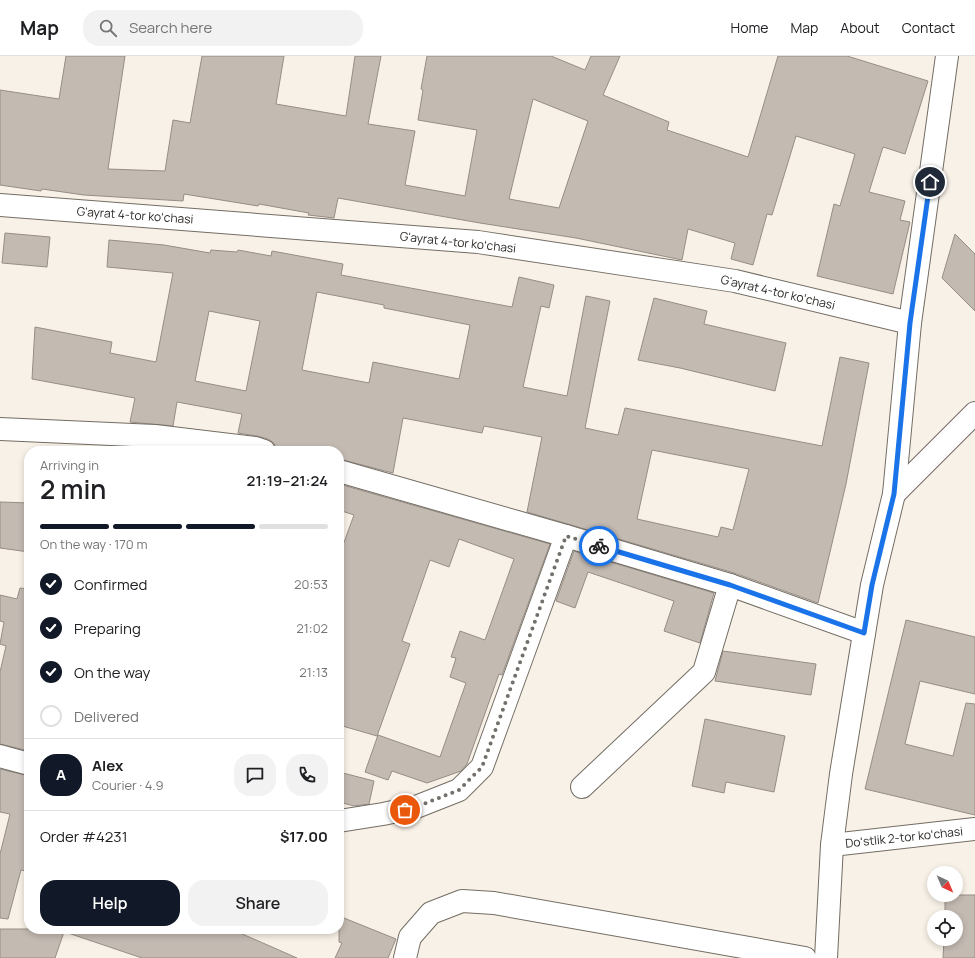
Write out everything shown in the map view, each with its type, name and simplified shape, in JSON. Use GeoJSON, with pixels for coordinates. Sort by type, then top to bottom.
{"type":"FeatureCollection","features":[{"type":"Feature","properties":{"kind":"street"},"geometry":{"type":"LineString","coordinates":[[826,958],[832,845],[841,774],[872,585],[894,494],[910,323],[947,56]]}},
{"type":"Feature","properties":{"kind":"street","name":"G'ayrat 4-tor koʻchasi"},"geometry":{"type":"LineString","coordinates":[[0,205],[478,242],[736,281],[910,323]]}},
{"type":"Feature","properties":{"kind":"street"},"geometry":{"type":"LineString","coordinates":[[894,494],[975,413]]}},
{"type":"Feature","properties":{"kind":"street"},"geometry":{"type":"LineString","coordinates":[[0,429],[155,436],[238,446]]}},
{"type":"Feature","properties":{"kind":"street"},"geometry":{"type":"LineString","coordinates":[[344,472],[730,585],[864,633]]}},
{"type":"Feature","properties":{"kind":"street"},"geometry":{"type":"LineString","coordinates":[[344,820],[416,807],[459,790],[482,767],[566,536]]}},
{"type":"Feature","properties":{"kind":"street"},"geometry":{"type":"LineString","coordinates":[[582,787],[704,672],[730,585]]}},
{"type":"Feature","properties":{"kind":"street"},"geometry":{"type":"LineString","coordinates":[[0,756],[24,763]]}},
{"type":"Feature","properties":{"kind":"street","name":"Doʻstlik 2-tor koʻchasi"},"geometry":{"type":"LineString","coordinates":[[832,845],[975,829]]}},
{"type":"Feature","properties":{"kind":"street"},"geometry":{"type":"LineString","coordinates":[[405,958],[410,937],[431,914],[462,901],[494,903],[805,958]]}},
{"type":"Feature","properties":{"kind":"building"},"geometry":{"type":"Polygon","coordinates":[[[66,56],[125,56],[108,169],[165,171],[173,120],[190,123],[202,56],[284,56],[276,104],[346,116],[355,56],[381,56],[368,124],[415,131],[405,185],[465,196],[477,130],[418,120],[423,90],[421,89],[427,56],[551,56],[585,70],[591,56],[620,56],[603,95],[669,122],[667,130],[748,157],[778,56],[847,56],[928,81],[905,154],[883,147],[869,192],[905,201],[900,220],[910,222],[893,294],[817,276],[834,204],[840,206],[855,154],[796,136],[772,215],[767,214],[753,265],[731,259],[735,243],[688,229],[682,260],[576,238],[338,198],[334,218],[308,215],[309,213],[259,204],[258,206],[184,194],[183,201],[84,195],[0,185],[0,90],[59,99],[66,56]],[[533,99],[509,199],[559,208],[588,121],[533,99]]]}},
{"type":"Feature","properties":{"kind":"building"},"geometry":{"type":"Polygon","coordinates":[[[5,233],[50,237],[47,267],[2,263],[5,233]]]}},
{"type":"Feature","properties":{"kind":"building"},"geometry":{"type":"Polygon","coordinates":[[[955,234],[975,254],[975,311],[942,278],[955,234]]]}},
{"type":"Feature","properties":{"kind":"building"},"geometry":{"type":"Polygon","coordinates":[[[109,240],[164,245],[210,253],[211,250],[237,252],[238,250],[271,256],[272,251],[343,264],[341,275],[512,307],[519,277],[554,285],[549,308],[541,306],[523,387],[567,396],[586,296],[610,301],[585,428],[618,435],[625,408],[822,446],[840,357],[869,363],[846,484],[818,603],[734,573],[527,512],[542,437],[484,426],[482,433],[403,418],[393,473],[344,460],[344,446],[275,446],[274,443],[268,439],[238,433],[242,414],[177,402],[173,426],[130,422],[135,398],[32,379],[35,327],[112,342],[110,353],[156,362],[173,273],[107,267],[109,240]],[[317,292],[302,370],[369,383],[373,362],[459,379],[470,325],[384,308],[384,305],[317,292]],[[209,311],[195,381],[246,391],[260,321],[209,311]],[[652,450],[637,519],[718,537],[721,527],[733,530],[749,469],[652,450]]]}},
{"type":"Feature","properties":{"kind":"building"},"geometry":{"type":"Polygon","coordinates":[[[654,298],[707,311],[704,324],[786,343],[775,391],[680,368],[638,360],[654,298]]]}},
{"type":"Feature","properties":{"kind":"building"},"geometry":{"type":"Polygon","coordinates":[[[344,485],[550,544],[502,675],[499,674],[467,764],[461,771],[427,783],[392,771],[388,780],[365,772],[378,735],[440,757],[466,683],[450,677],[456,658],[451,657],[460,631],[485,640],[514,559],[459,539],[449,567],[430,560],[402,641],[410,644],[377,736],[344,726],[344,542],[354,515],[344,512],[344,485]]]}},
{"type":"Feature","properties":{"kind":"building"},"geometry":{"type":"Polygon","coordinates":[[[0,502],[24,503],[24,551],[0,548],[0,502]]]}},
{"type":"Feature","properties":{"kind":"building"},"geometry":{"type":"Polygon","coordinates":[[[574,551],[714,593],[700,643],[664,631],[674,601],[588,572],[575,608],[556,601],[574,551]]]}},
{"type":"Feature","properties":{"kind":"building"},"geometry":{"type":"Polygon","coordinates":[[[20,588],[24,588],[24,750],[0,744],[0,672],[6,646],[0,644],[4,622],[0,621],[0,595],[17,599],[20,588]]]}},
{"type":"Feature","properties":{"kind":"building"},"geometry":{"type":"Polygon","coordinates":[[[906,620],[975,637],[975,694],[920,681],[905,744],[953,756],[966,703],[975,704],[975,815],[865,789],[906,620]]]}},
{"type":"Feature","properties":{"kind":"building"},"geometry":{"type":"Polygon","coordinates":[[[723,651],[816,664],[811,695],[715,681],[723,651]]]}},
{"type":"Feature","properties":{"kind":"building"},"geometry":{"type":"Polygon","coordinates":[[[705,719],[785,736],[774,792],[726,782],[724,793],[692,786],[705,719]]]}},
{"type":"Feature","properties":{"kind":"building"},"geometry":{"type":"Polygon","coordinates":[[[0,769],[24,775],[24,871],[21,870],[8,919],[0,918],[0,854],[10,814],[0,812],[0,769]]]}},
{"type":"Feature","properties":{"kind":"building"},"geometry":{"type":"Polygon","coordinates":[[[344,773],[374,781],[369,804],[354,806],[344,803],[344,773]]]}},
{"type":"Feature","properties":{"kind":"building"},"geometry":{"type":"Polygon","coordinates":[[[963,895],[975,895],[975,958],[943,958],[944,946],[963,946],[963,910],[945,910],[945,902],[963,902],[963,895]]]}},
{"type":"Feature","properties":{"kind":"building"},"geometry":{"type":"Polygon","coordinates":[[[344,918],[396,939],[388,958],[335,958],[342,943],[339,942],[339,934],[344,934],[344,918]]]}},
{"type":"Feature","properties":{"kind":"building"},"geometry":{"type":"Polygon","coordinates":[[[0,929],[24,929],[24,934],[63,934],[55,958],[0,958],[0,929]]]}},
{"type":"Feature","properties":{"kind":"building"},"geometry":{"type":"Polygon","coordinates":[[[71,934],[242,934],[297,958],[142,958],[71,934]]]}},
{"type":"Feature","properties":{"kind":"way so far"},"geometry":{"type":"LineString","coordinates":[[405,810],[459,790],[482,767],[566,536],[599,546]]}},
{"type":"Feature","properties":{"kind":"route"},"geometry":{"type":"LineString","coordinates":[[599,546],[730,585],[864,633],[872,585],[894,494],[910,323],[930,182]]}}]}
